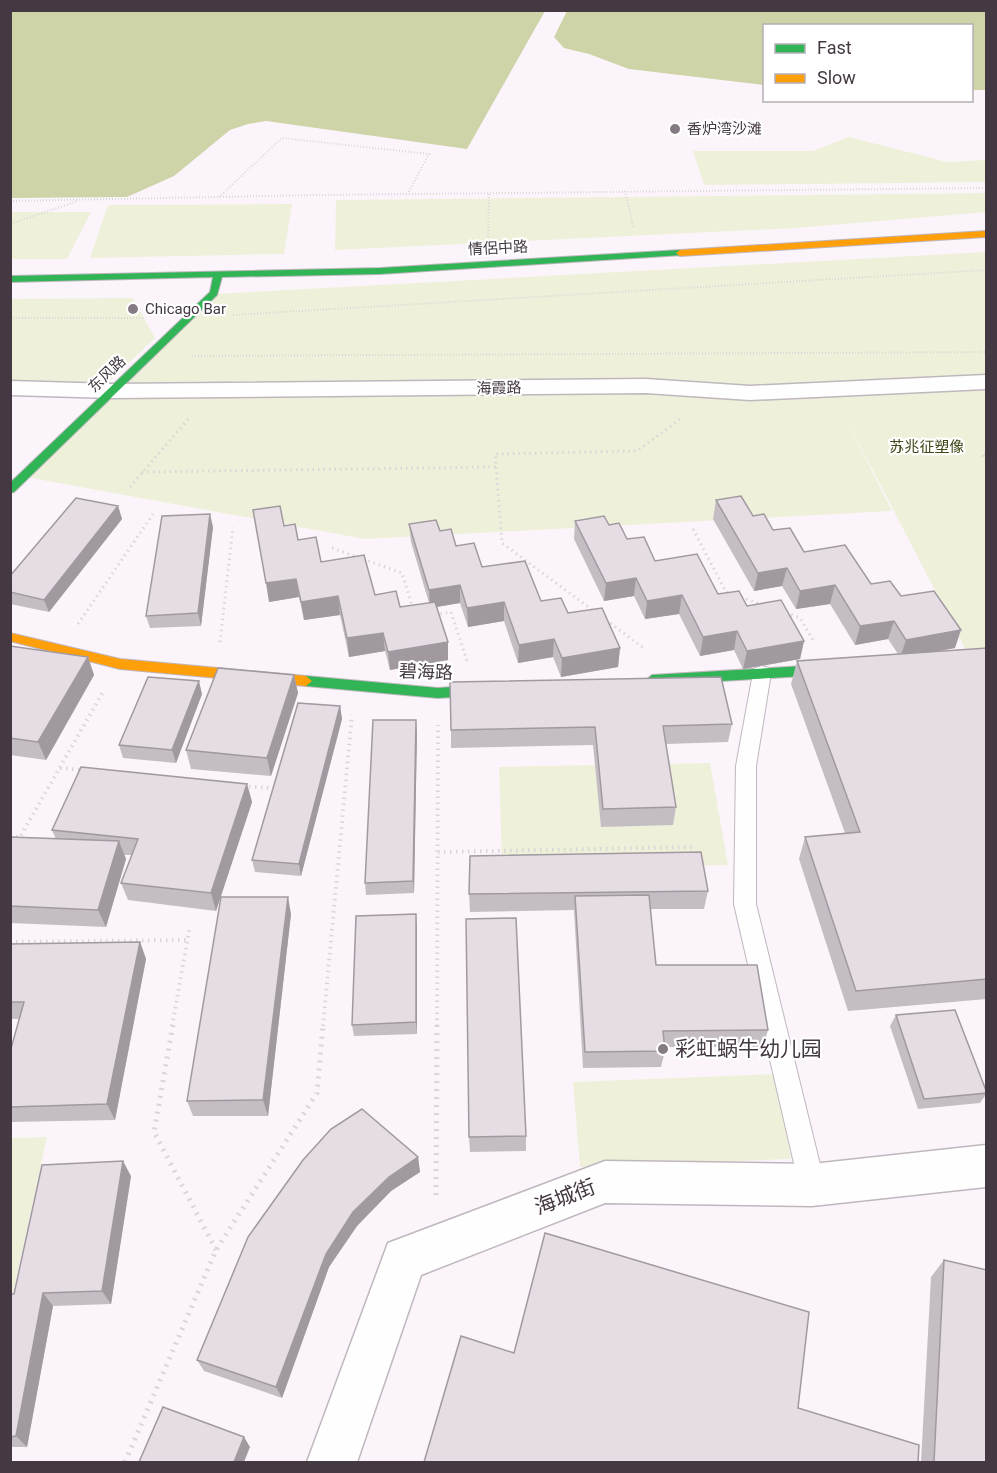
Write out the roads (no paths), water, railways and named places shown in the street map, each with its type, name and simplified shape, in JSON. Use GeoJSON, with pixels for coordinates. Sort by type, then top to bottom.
{"type":"FeatureCollection","features":[{"type":"Feature","properties":{"kind":"main road","name":"情侶中路"},"geometry":{"type":"LineString","coordinates":[[10,279],[218,276],[498,265],[987,234]]}},
{"type":"Feature","properties":{"kind":"main road"},"geometry":{"type":"LineString","coordinates":[[194,293],[219,293],[218,276]]}},
{"type":"Feature","properties":{"kind":"main road","name":"东风路"},"geometry":{"type":"LineString","coordinates":[[10,490],[188,318],[219,293]]}},
{"type":"Feature","properties":{"kind":"main road","name":"碧海路"},"geometry":{"type":"LineString","coordinates":[[10,637],[120,664],[438,693],[511,688]]}},
{"type":"Feature","properties":{"kind":"main road"},"geometry":{"type":"LineString","coordinates":[[638,681],[853,668]]}},
{"type":"Feature","properties":{"kind":"street","name":"海霞路"},"geometry":{"type":"LineString","coordinates":[[10,388],[112,391],[646,386],[750,393],[987,382]]}},
{"type":"Feature","properties":{"kind":"street","name":"海城街"},"geometry":{"type":"LineString","coordinates":[[332,1462],[404,1259],[605,1182],[812,1185],[987,1166]]}},
{"type":"Feature","properties":{"kind":"lane"},"geometry":{"type":"LineString","coordinates":[[762,674],[746,766],[745,904],[812,1185]]}},
{"type":"Feature","properties":{"kind":"place","name":"香炉湾沙滩"},"geometry":{"type":"Point","coordinates":[675,129]}},
{"type":"Feature","properties":{"kind":"place","name":"Chicago Bar"},"geometry":{"type":"Point","coordinates":[133,309]}},
{"type":"Feature","properties":{"kind":"place","name":"彩虹蜗牛幼儿园"},"geometry":{"type":"Point","coordinates":[663,1049]}},
{"type":"Feature","properties":{"kind":"park label","name":"苏兆征塑像"},"geometry":{"type":"Point","coordinates":[927,447]}}]}
